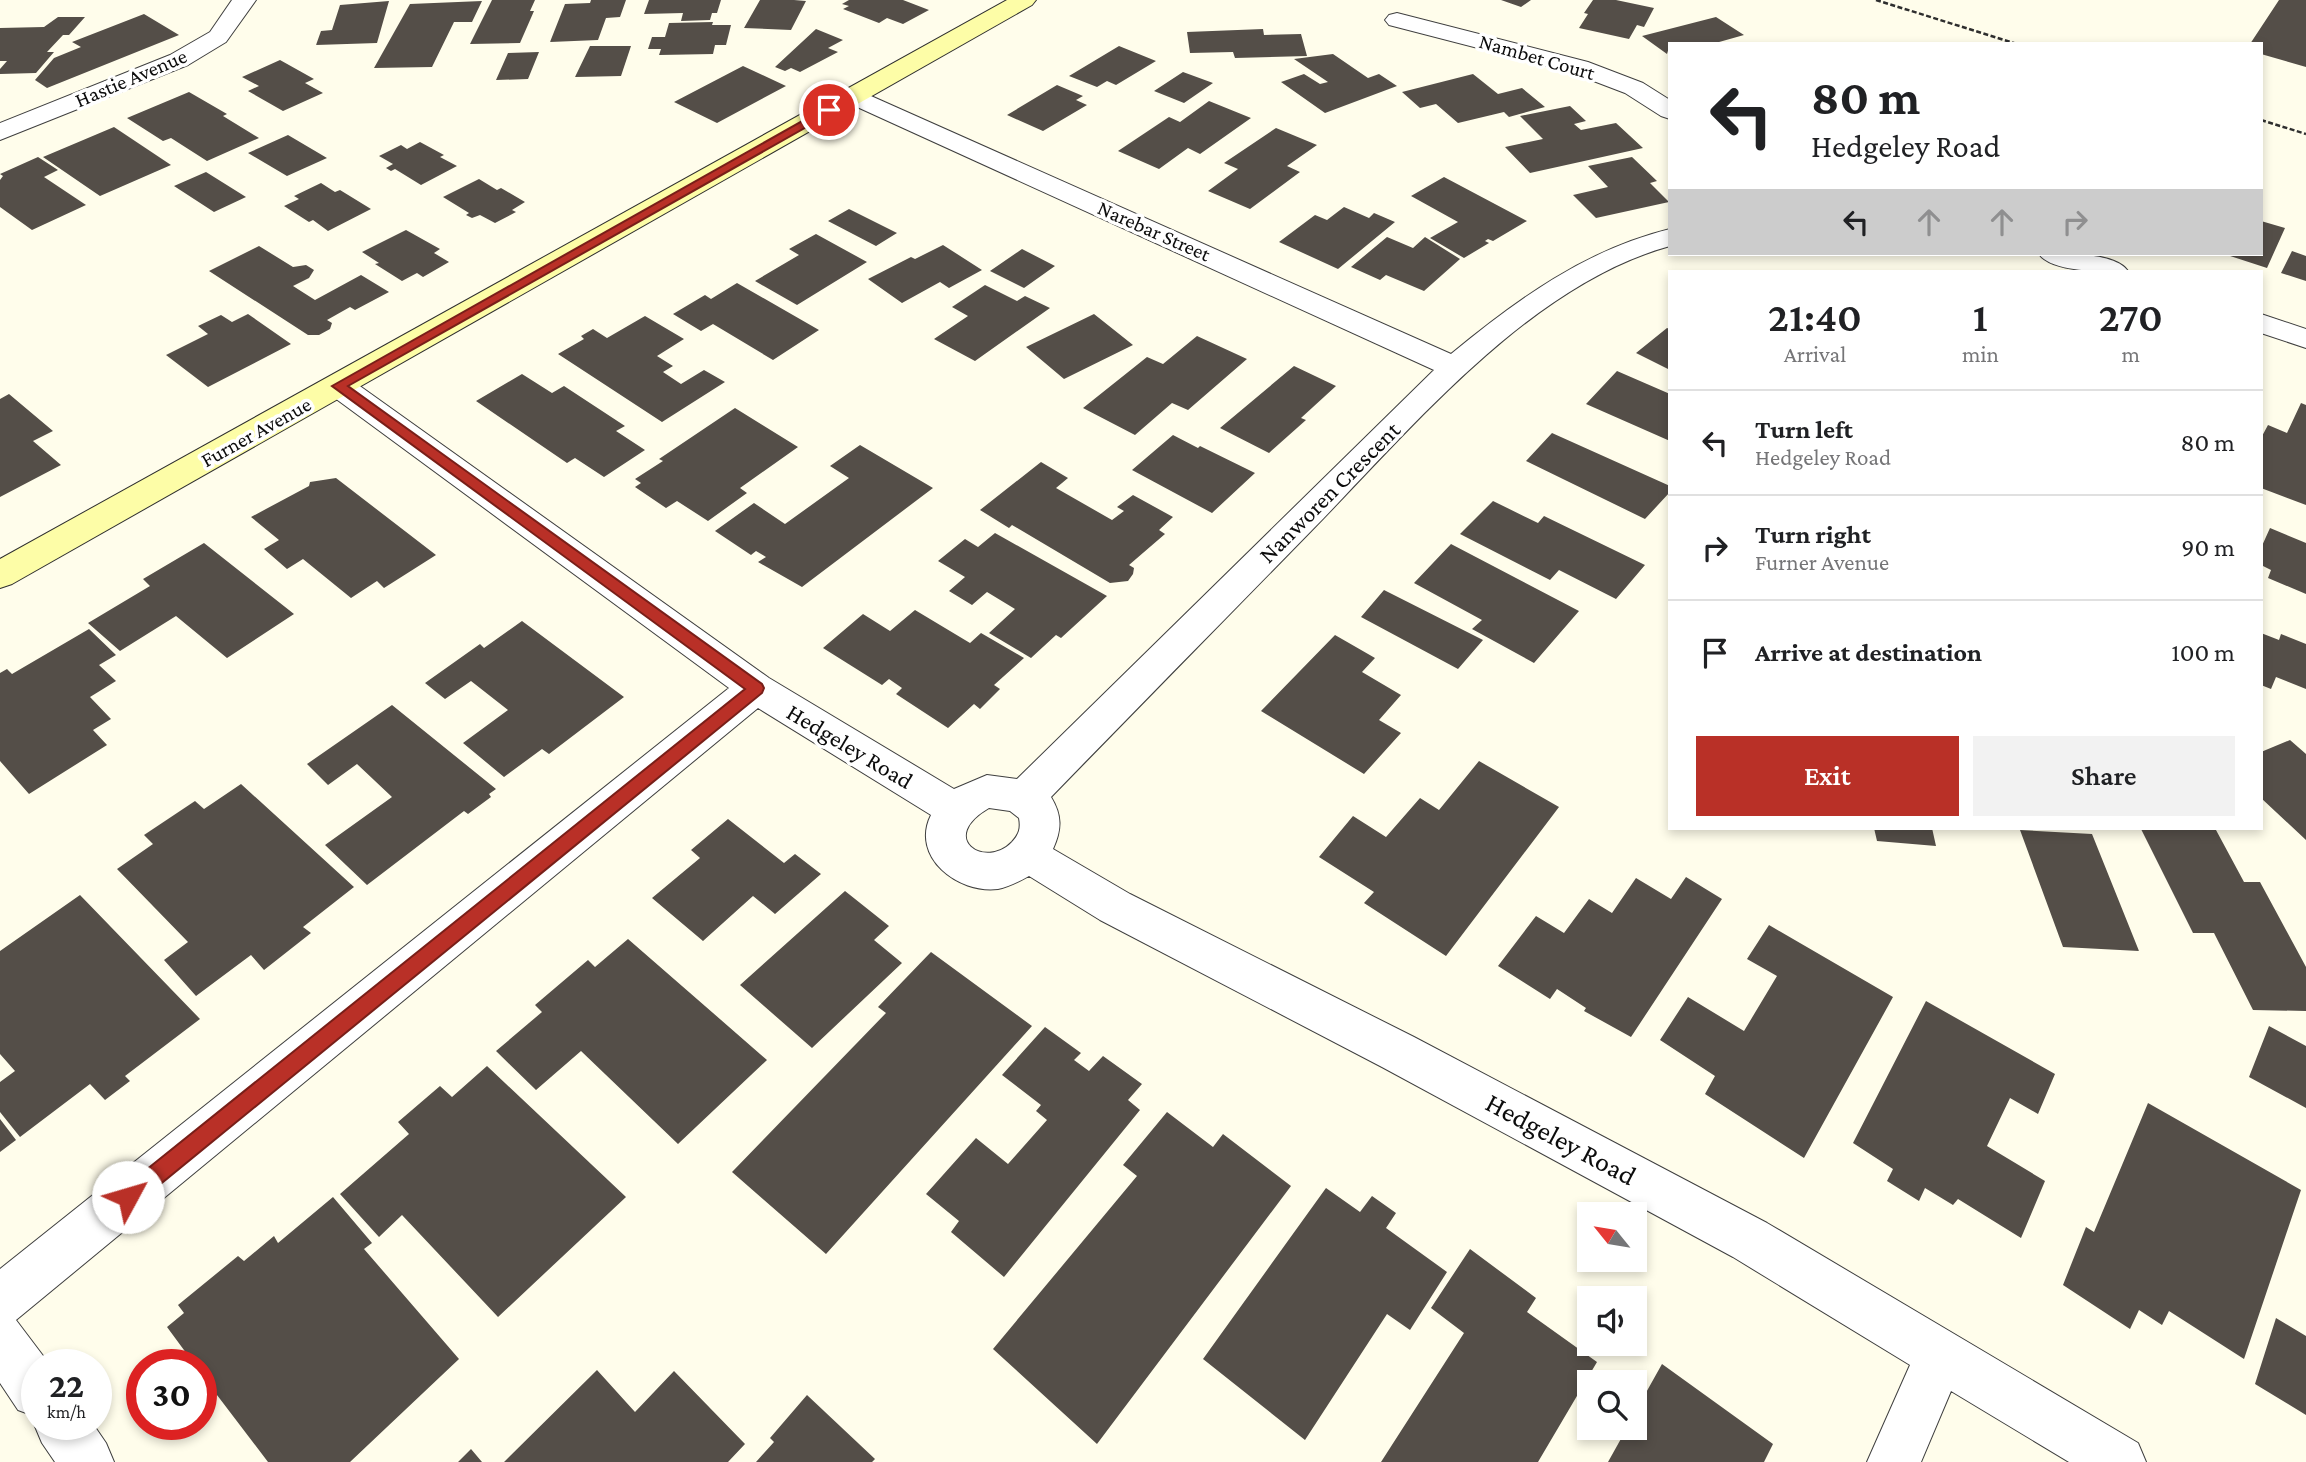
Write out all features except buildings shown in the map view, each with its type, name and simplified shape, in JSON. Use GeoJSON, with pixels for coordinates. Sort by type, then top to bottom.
{"type":"FeatureCollection","features":[{"type":"Feature","properties":{"kind":"street","name":"Hastie Avenue"},"geometry":{"type":"LineString","coordinates":[[0,132],[179,60],[218,37],[244,0]]}},
{"type":"Feature","properties":{"kind":"street","name":"Furner Avenue"},"geometry":{"type":"LineString","coordinates":[[0,575],[1024,0]]}},
{"type":"Feature","properties":{"kind":"street","name":"Nambet Court"},"geometry":{"type":"LineString","coordinates":[[1397,20],[1579,67],[1634,88],[1668,110]]}},
{"type":"Feature","properties":{"kind":"street","name":"Narebar Street"},"geometry":{"type":"LineString","coordinates":[[853,96],[1454,367]]}},
{"type":"Feature","properties":{"kind":"street","name":"Nanworen Crescent"},"geometry":{"type":"LineString","coordinates":[[1025,797],[1454,367],[1522,310],[1591,268],[1653,240],[1668,237]]}},
{"type":"Feature","properties":{"kind":"street"},"geometry":{"type":"LineString","coordinates":[[2060,256],[2110,270]]}},
{"type":"Feature","properties":{"kind":"street"},"geometry":{"type":"LineString","coordinates":[[2263,324],[2306,339]]}},
{"type":"Feature","properties":{"kind":"street","name":"Hedgeley Road"},"geometry":{"type":"LineString","coordinates":[[339,386],[756,688],[954,809]]}},
{"type":"Feature","properties":{"kind":"street"},"geometry":{"type":"LineString","coordinates":[[0,1301],[756,688]]}},
{"type":"Feature","properties":{"kind":"street"},"geometry":{"type":"LineString","coordinates":[[987,791],[1007,791],[1025,797],[1037,809],[1042,825],[1040,841],[1030,856],[1015,866],[997,871],[979,870],[961,864],[950,852],[944,838],[946,823],[954,809],[968,797],[987,791]]}},
{"type":"Feature","properties":{"kind":"street","name":"Hedgeley Road"},"geometry":{"type":"LineString","coordinates":[[1030,856],[1115,907],[1398,1052],[1750,1240],[2119,1462]]}},
{"type":"Feature","properties":{"kind":"street"},"geometry":{"type":"LineString","coordinates":[[0,1339],[21,1369]]}},
{"type":"Feature","properties":{"kind":"street"},"geometry":{"type":"LineString","coordinates":[[1894,1462],[1940,1356]]}},
{"type":"Feature","properties":{"kind":"street"},"geometry":{"type":"LineString","coordinates":[[72,1440],[87,1462]]}},
{"type":"Feature","properties":{"kind":"path"},"geometry":{"type":"LineString","coordinates":[[1876,0],[2011,42]]}},
{"type":"Feature","properties":{"kind":"path"},"geometry":{"type":"LineString","coordinates":[[1892,0],[1896,6]]}},
{"type":"Feature","properties":{"kind":"path"},"geometry":{"type":"LineString","coordinates":[[2263,121],[2306,134]]}},
{"type":"Feature","properties":{"kind":"route"},"geometry":{"type":"LineString","coordinates":[[128,1197],[756,688],[339,386],[829,110]]}}]}
